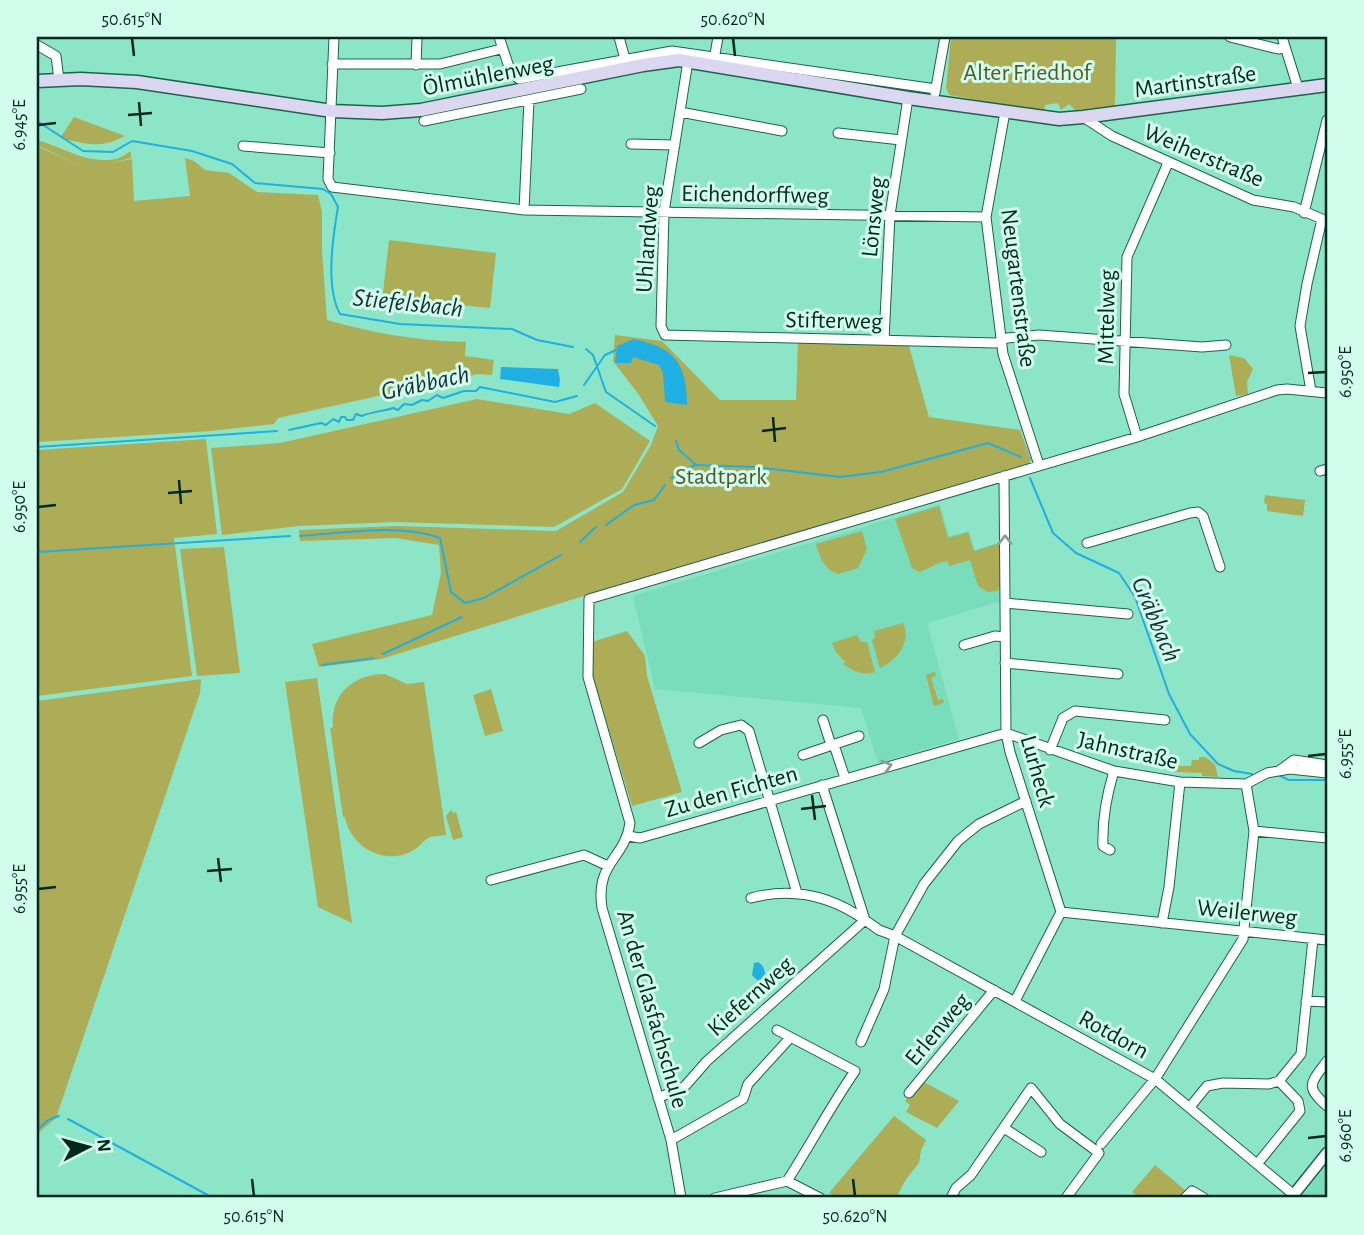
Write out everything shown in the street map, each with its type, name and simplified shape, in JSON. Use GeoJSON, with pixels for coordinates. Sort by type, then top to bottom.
{"type":"FeatureCollection","features":[{"type":"Feature","properties":{"kind":"main road","name":"Ölmühlenweg"},"geometry":{"type":"LineString","coordinates":[[37,81],[137,82],[332,111],[364,113],[421,110],[669,61],[714,60],[908,98],[935,96],[1005,112],[1069,118]]}},
{"type":"Feature","properties":{"kind":"main road","name":"Martinstraße"},"geometry":{"type":"LineString","coordinates":[[1069,118],[1327,85]]}},
{"type":"Feature","properties":{"kind":"street"},"geometry":{"type":"LineString","coordinates":[[243,146],[330,153],[334,37]]}},
{"type":"Feature","properties":{"kind":"street"},"geometry":{"type":"LineString","coordinates":[[416,65],[417,37]]}},
{"type":"Feature","properties":{"kind":"street"},"geometry":{"type":"LineString","coordinates":[[499,37],[511,73],[519,79],[672,51],[714,60],[718,37]]}},
{"type":"Feature","properties":{"kind":"street"},"geometry":{"type":"LineString","coordinates":[[618,37],[625,59]]}},
{"type":"Feature","properties":{"kind":"street"},"geometry":{"type":"LineString","coordinates":[[935,96],[945,37]]}},
{"type":"Feature","properties":{"kind":"street"},"geometry":{"type":"LineString","coordinates":[[1230,37],[1283,48]]}},
{"type":"Feature","properties":{"kind":"street"},"geometry":{"type":"LineString","coordinates":[[1282,37],[1283,48],[1298,88]]}},
{"type":"Feature","properties":{"kind":"street"},"geometry":{"type":"LineString","coordinates":[[37,45],[56,56],[59,80]]}},
{"type":"Feature","properties":{"kind":"street"},"geometry":{"type":"LineString","coordinates":[[332,64],[440,64],[501,49]]}},
{"type":"Feature","properties":{"kind":"street","name":"Ölmühlenweg"},"geometry":{"type":"LineString","coordinates":[[714,60],[935,96]]}},
{"type":"Feature","properties":{"kind":"street","name":"Uhlandweg"},"geometry":{"type":"LineString","coordinates":[[665,335],[661,326],[664,212],[688,61]]}},
{"type":"Feature","properties":{"kind":"street"},"geometry":{"type":"LineString","coordinates":[[424,121],[581,89]]}},
{"type":"Feature","properties":{"kind":"street","name":"Lönsweg"},"geometry":{"type":"LineString","coordinates":[[884,340],[890,215],[908,98]]}},
{"type":"Feature","properties":{"kind":"street"},"geometry":{"type":"LineString","coordinates":[[524,210],[529,100]]}},
{"type":"Feature","properties":{"kind":"street"},"geometry":{"type":"LineString","coordinates":[[680,111],[782,131]]}},
{"type":"Feature","properties":{"kind":"street","name":"Neugartenstraße"},"geometry":{"type":"LineString","coordinates":[[1005,112],[986,216],[1006,366],[1038,465]]}},
{"type":"Feature","properties":{"kind":"street","name":"Weiherstraße"},"geometry":{"type":"LineString","coordinates":[[1112,114],[1112,136]]}},
{"type":"Feature","properties":{"kind":"street","name":"Weiherstraße"},"geometry":{"type":"LineString","coordinates":[[1083,117],[1112,136],[1253,200],[1294,207],[1304,214],[1322,219],[1300,327],[1311,391]]}},
{"type":"Feature","properties":{"kind":"street"},"geometry":{"type":"LineString","coordinates":[[1304,214],[1327,120]]}},
{"type":"Feature","properties":{"kind":"street"},"geometry":{"type":"LineString","coordinates":[[838,133],[901,140]]}},
{"type":"Feature","properties":{"kind":"street"},"geometry":{"type":"LineString","coordinates":[[631,144],[675,145]]}},
{"type":"Feature","properties":{"kind":"street","name":"Eichendorffweg"},"geometry":{"type":"LineString","coordinates":[[330,153],[332,187],[524,210],[986,216]]}},
{"type":"Feature","properties":{"kind":"street","name":"Mittelweg"},"geometry":{"type":"LineString","coordinates":[[1136,437],[1124,394],[1127,257],[1168,163]]}},
{"type":"Feature","properties":{"kind":"street","name":"Stifterweg"},"geometry":{"type":"LineString","coordinates":[[665,335],[996,343],[1038,335],[1202,347],[1226,345]]}},
{"type":"Feature","properties":{"kind":"street"},"geometry":{"type":"LineString","coordinates":[[628,836],[630,823],[627,808],[588,677],[589,599],[1136,437],[1255,397],[1287,389],[1327,393]]}},
{"type":"Feature","properties":{"kind":"street","name":"Lurheck"},"geometry":{"type":"LineString","coordinates":[[1004,476],[1006,733],[1061,912]]}},
{"type":"Feature","properties":{"kind":"street"},"geometry":{"type":"LineString","coordinates":[[1087,543],[1198,512],[1203,516],[1220,567]]}},
{"type":"Feature","properties":{"kind":"street"},"geometry":{"type":"LineString","coordinates":[[1006,603],[1128,614]]}},
{"type":"Feature","properties":{"kind":"street"},"geometry":{"type":"LineString","coordinates":[[964,645],[995,636],[1005,637]]}},
{"type":"Feature","properties":{"kind":"street"},"geometry":{"type":"LineString","coordinates":[[1005,663],[1118,674]]}},
{"type":"Feature","properties":{"kind":"street"},"geometry":{"type":"LineString","coordinates":[[1050,750],[1063,718],[1075,711],[1165,720]]}},
{"type":"Feature","properties":{"kind":"street"},"geometry":{"type":"LineString","coordinates":[[823,720],[845,778]]}},
{"type":"Feature","properties":{"kind":"street"},"geometry":{"type":"LineString","coordinates":[[699,743],[721,730],[741,725],[749,731],[797,893]]}},
{"type":"Feature","properties":{"kind":"street","name":"Zu den Fichten"},"geometry":{"type":"LineString","coordinates":[[628,836],[639,838],[1006,733]]}},
{"type":"Feature","properties":{"kind":"street","name":"Jahnstraße"},"geometry":{"type":"LineString","coordinates":[[1006,733],[1114,771],[1180,782],[1246,784]]}},
{"type":"Feature","properties":{"kind":"street","name":"Zu den Fichten"},"geometry":{"type":"LineString","coordinates":[[803,755],[859,736]]}},
{"type":"Feature","properties":{"kind":"street"},"geometry":{"type":"LineString","coordinates":[[1279,770],[1294,760],[1327,765]]}},
{"type":"Feature","properties":{"kind":"street"},"geometry":{"type":"LineString","coordinates":[[1101,1144],[1155,1079],[1236,951],[1245,931],[1254,831],[1246,784],[1279,770],[1298,769],[1327,773]]}},
{"type":"Feature","properties":{"kind":"street"},"geometry":{"type":"LineString","coordinates":[[1110,850],[1103,846],[1102,824],[1105,800],[1114,771]]}},
{"type":"Feature","properties":{"kind":"street","name":"Weilerweg"},"geometry":{"type":"LineString","coordinates":[[1162,923],[1169,887],[1180,782]]}},
{"type":"Feature","properties":{"kind":"street"},"geometry":{"type":"LineString","coordinates":[[822,785],[865,920]]}},
{"type":"Feature","properties":{"kind":"street"},"geometry":{"type":"LineString","coordinates":[[861,1042],[884,989],[895,936],[924,884],[958,841],[979,824],[1026,801]]}},
{"type":"Feature","properties":{"kind":"street"},"geometry":{"type":"LineString","coordinates":[[1254,831],[1327,838]]}},
{"type":"Feature","properties":{"kind":"street","name":"An der Glasfachschule"},"geometry":{"type":"LineString","coordinates":[[628,836],[608,866],[601,883],[602,908],[671,1140],[681,1198]]}},
{"type":"Feature","properties":{"kind":"street"},"geometry":{"type":"LineString","coordinates":[[491,880],[584,855],[608,866]]}},
{"type":"Feature","properties":{"kind":"street","name":"Rotdorn"},"geometry":{"type":"LineString","coordinates":[[751,898],[770,893],[797,893],[830,900],[848,908],[879,930],[895,936],[1155,1079],[1258,1163],[1293,1196]]}},
{"type":"Feature","properties":{"kind":"street"},"geometry":{"type":"LineString","coordinates":[[1015,1001],[1061,912]]}},
{"type":"Feature","properties":{"kind":"street","name":"Weilerweg"},"geometry":{"type":"LineString","coordinates":[[1061,912],[1327,940]]}},
{"type":"Feature","properties":{"kind":"street","name":"Kiefernweg"},"geometry":{"type":"LineString","coordinates":[[658,1098],[685,1086],[716,1052],[865,920]]}},
{"type":"Feature","properties":{"kind":"street"},"geometry":{"type":"LineString","coordinates":[[1190,1107],[1207,1086],[1223,1083],[1269,1084],[1279,1081],[1301,1054],[1313,939]]}},
{"type":"Feature","properties":{"kind":"street","name":"Erlenweg"},"geometry":{"type":"LineString","coordinates":[[909,1093],[994,990]]}},
{"type":"Feature","properties":{"kind":"street"},"geometry":{"type":"LineString","coordinates":[[1306,1001],[1327,1002]]}},
{"type":"Feature","properties":{"kind":"street"},"geometry":{"type":"LineString","coordinates":[[777,1030],[855,1071],[824,1116],[820,1131],[787,1181]]}},
{"type":"Feature","properties":{"kind":"street"},"geometry":{"type":"LineString","coordinates":[[671,1140],[743,1099],[748,1084],[790,1038]]}},
{"type":"Feature","properties":{"kind":"street"},"geometry":{"type":"LineString","coordinates":[[1327,1061],[1312,1081],[1311,1088],[1327,1106]]}},
{"type":"Feature","properties":{"kind":"street"},"geometry":{"type":"LineString","coordinates":[[1258,1163],[1300,1111],[1298,1101],[1279,1081]]}},
{"type":"Feature","properties":{"kind":"street"},"geometry":{"type":"LineString","coordinates":[[951,1198],[956,1188],[971,1175],[1031,1088],[1060,1124],[1099,1153],[1066,1198]]}},
{"type":"Feature","properties":{"kind":"street"},"geometry":{"type":"LineString","coordinates":[[1004,1128],[1041,1152]]}},
{"type":"Feature","properties":{"kind":"street"},"geometry":{"type":"LineString","coordinates":[[1293,1196],[1327,1153]]}},
{"type":"Feature","properties":{"kind":"street"},"geometry":{"type":"LineString","coordinates":[[715,1198],[787,1181],[820,1198]]}},
{"type":"Feature","properties":{"kind":"street"},"geometry":{"type":"LineString","coordinates":[[1185,1198],[1192,1191],[1204,1198]]}},
{"type":"Feature","properties":{"kind":"shaded area"},"geometry":{"type":"Polygon","coordinates":[[[940,504],[949,536],[969,531],[975,550],[1001,542],[1001,601],[927,623],[959,739],[878,763],[861,708],[655,689],[633,596],[940,504]]]}},
{"type":"Feature","properties":{"kind":"shaded area"},"geometry":{"type":"Polygon","coordinates":[[[1327,1164],[1327,1198],[1301,1198],[1327,1164]]]}},
{"type":"Feature","properties":{"kind":"green space","name":"Alter Friedhof"},"geometry":{"type":"Polygon","coordinates":[[[951,37],[1116,37],[1115,106],[1075,110],[1069,104],[1061,110],[1058,103],[1045,105],[1044,112],[949,95],[946,88],[951,37]]]}},
{"type":"Feature","properties":{"kind":"green space"},"geometry":{"type":"Polygon","coordinates":[[[74,117],[125,136],[101,144],[60,138],[74,117]]]}},
{"type":"Feature","properties":{"kind":"green space"},"geometry":{"type":"Polygon","coordinates":[[[37,140],[96,160],[116,159],[131,151],[131,158],[111,163],[132,159],[134,201],[190,196],[185,158],[205,170],[229,173],[257,192],[318,195],[322,212],[327,320],[396,335],[466,342],[465,356],[494,360],[492,375],[478,374],[278,418],[274,424],[211,431],[37,442],[37,146],[85,168],[37,145],[37,140]]]}},
{"type":"Feature","properties":{"kind":"green space"},"geometry":{"type":"Polygon","coordinates":[[[389,240],[496,253],[490,308],[439,303],[383,293],[389,240]]]}},
{"type":"Feature","properties":{"kind":"green space","name":"Stadtpark"},"geometry":{"type":"Polygon","coordinates":[[[615,335],[662,341],[720,400],[796,400],[798,342],[909,346],[929,417],[1020,430],[1031,460],[1028,464],[381,659],[319,667],[312,644],[432,615],[441,573],[439,545],[396,538],[300,541],[299,530],[396,526],[556,531],[623,492],[651,445],[658,426],[613,361],[615,335]]]}},
{"type":"Feature","properties":{"kind":"green space"},"geometry":{"type":"Polygon","coordinates":[[[1229,355],[1244,358],[1253,369],[1247,382],[1248,394],[1236,396],[1229,355]]]}},
{"type":"Feature","properties":{"kind":"green space"},"geometry":{"type":"Polygon","coordinates":[[[477,399],[569,414],[595,403],[650,441],[622,489],[554,527],[395,522],[299,526],[222,535],[211,448],[280,443],[477,399]]]}},
{"type":"Feature","properties":{"kind":"green space"},"geometry":{"type":"Polygon","coordinates":[[[206,439],[217,534],[174,538],[192,676],[37,696],[37,450],[206,439]]]}},
{"type":"Feature","properties":{"kind":"green space"},"geometry":{"type":"Polygon","coordinates":[[[1265,495],[1305,500],[1303,516],[1267,511],[1265,495]]]}},
{"type":"Feature","properties":{"kind":"green space"},"geometry":{"type":"Polygon","coordinates":[[[939,506],[948,538],[968,532],[974,551],[1000,543],[1000,586],[997,591],[988,592],[978,586],[970,560],[950,566],[947,561],[920,572],[912,568],[895,519],[939,506]]]}},
{"type":"Feature","properties":{"kind":"green space"},"geometry":{"type":"Polygon","coordinates":[[[862,531],[867,549],[858,568],[838,574],[829,569],[816,544],[862,531]]]}},
{"type":"Feature","properties":{"kind":"green space"},"geometry":{"type":"Polygon","coordinates":[[[224,547],[240,673],[197,676],[180,549],[224,547]]]}},
{"type":"Feature","properties":{"kind":"green space"},"geometry":{"type":"Polygon","coordinates":[[[903,623],[906,637],[901,650],[892,661],[880,668],[872,641],[875,637],[874,631],[903,623]]]}},
{"type":"Feature","properties":{"kind":"green space"},"geometry":{"type":"Polygon","coordinates":[[[627,631],[645,656],[647,676],[682,792],[632,806],[592,674],[592,642],[627,631]]]}},
{"type":"Feature","properties":{"kind":"green space"},"geometry":{"type":"Polygon","coordinates":[[[857,635],[861,642],[867,642],[875,672],[862,673],[851,669],[843,664],[845,662],[836,652],[832,643],[857,635]]]}},
{"type":"Feature","properties":{"kind":"green space"},"geometry":{"type":"Polygon","coordinates":[[[935,672],[936,676],[931,678],[938,700],[943,699],[944,703],[934,706],[926,675],[935,672]]]}},
{"type":"Feature","properties":{"kind":"green space"},"geometry":{"type":"Polygon","coordinates":[[[385,674],[407,684],[424,682],[446,835],[430,837],[411,852],[397,856],[368,850],[353,836],[348,827],[343,817],[330,728],[333,727],[335,705],[346,689],[363,678],[385,674]]]}},
{"type":"Feature","properties":{"kind":"green space"},"geometry":{"type":"Polygon","coordinates":[[[317,678],[352,923],[318,907],[285,682],[317,678]]]}},
{"type":"Feature","properties":{"kind":"green space"},"geometry":{"type":"Polygon","coordinates":[[[201,679],[200,693],[56,1118],[37,1134],[37,701],[201,679]]]}},
{"type":"Feature","properties":{"kind":"green space"},"geometry":{"type":"Polygon","coordinates":[[[491,689],[503,731],[485,736],[473,695],[491,689]]]}},
{"type":"Feature","properties":{"kind":"green space"},"geometry":{"type":"Polygon","coordinates":[[[1199,757],[1205,757],[1215,764],[1218,777],[1202,776],[1202,773],[1174,772],[1175,766],[1191,766],[1192,760],[1199,760],[1199,757]]]}},
{"type":"Feature","properties":{"kind":"green space"},"geometry":{"type":"Polygon","coordinates":[[[451,810],[456,812],[463,837],[453,840],[446,816],[451,810]]]}},
{"type":"Feature","properties":{"kind":"green space"},"geometry":{"type":"Polygon","coordinates":[[[922,1081],[959,1101],[937,1128],[906,1112],[910,1105],[905,1101],[922,1081]]]}},
{"type":"Feature","properties":{"kind":"green space"},"geometry":{"type":"Polygon","coordinates":[[[894,1116],[926,1140],[919,1163],[896,1198],[849,1198],[842,1194],[839,1198],[829,1193],[894,1116]]]}},
{"type":"Feature","properties":{"kind":"green space"},"geometry":{"type":"Polygon","coordinates":[[[1155,1165],[1185,1190],[1178,1198],[1140,1198],[1132,1192],[1155,1165]]]}},
{"type":"Feature","properties":{"kind":"water"},"geometry":{"type":"Polygon","coordinates":[[[633,339],[659,347],[675,359],[684,378],[687,405],[665,402],[663,373],[659,365],[633,357],[631,363],[615,363],[617,346],[633,339]]]}},
{"type":"Feature","properties":{"kind":"water"},"geometry":{"type":"Polygon","coordinates":[[[501,367],[558,369],[559,387],[500,379],[501,367]]]}},
{"type":"Feature","properties":{"kind":"water"},"geometry":{"type":"Polygon","coordinates":[[[758,962],[765,974],[765,980],[760,983],[752,975],[754,963],[758,962]]]}},
{"type":"Feature","properties":{"kind":"waterway","name":"Stiefelsbach"},"geometry":{"type":"LineString","coordinates":[[37,121],[83,151],[113,152],[132,141],[192,151],[232,164],[255,183],[323,189],[331,194],[338,207],[331,276],[335,303],[340,314],[400,324],[512,329],[537,340],[573,347]]}},
{"type":"Feature","properties":{"kind":"waterway","name":"Gräbbach"},"geometry":{"type":"LineString","coordinates":[[586,349],[593,355],[606,392],[655,426]]}},
{"type":"Feature","properties":{"kind":"waterway","name":"Gräbbach"},"geometry":{"type":"LineString","coordinates":[[584,385],[605,355],[616,350]]}},
{"type":"Feature","properties":{"kind":"waterway","name":"Gräbbach"},"geometry":{"type":"LineString","coordinates":[[289,430],[321,423],[326,425],[333,419],[339,422],[341,417],[353,420],[356,414],[362,416],[393,408],[398,410],[404,404],[428,401],[437,395],[443,398],[464,391],[476,391],[480,387],[555,402],[577,396]]}},
{"type":"Feature","properties":{"kind":"waterway","name":"Gräbbach"},"geometry":{"type":"LineString","coordinates":[[37,447],[277,431]]}},
{"type":"Feature","properties":{"kind":"waterway","name":"Gräbbach"},"geometry":{"type":"LineString","coordinates":[[676,441],[679,450],[696,465],[756,467],[840,477],[881,472],[988,443],[1021,457]]}},
{"type":"Feature","properties":{"kind":"waterway"},"geometry":{"type":"LineString","coordinates":[[671,478],[695,465]]}},
{"type":"Feature","properties":{"kind":"waterway","name":"Gräbbach"},"geometry":{"type":"LineString","coordinates":[[1030,478],[1053,533],[1076,553],[1119,573],[1135,597],[1169,694],[1190,734],[1218,764],[1234,771],[1252,774]]}},
{"type":"Feature","properties":{"kind":"waterway"},"geometry":{"type":"LineString","coordinates":[[606,525],[634,505],[654,500],[665,485]]}},
{"type":"Feature","properties":{"kind":"waterway"},"geometry":{"type":"LineString","coordinates":[[580,542],[596,527]]}},
{"type":"Feature","properties":{"kind":"waterway"},"geometry":{"type":"LineString","coordinates":[[300,536],[389,530],[423,533],[440,538],[451,592],[465,603],[484,598],[561,555]]}},
{"type":"Feature","properties":{"kind":"waterway"},"geometry":{"type":"LineString","coordinates":[[37,552],[290,536]]}},
{"type":"Feature","properties":{"kind":"waterway"},"geometry":{"type":"LineString","coordinates":[[383,654],[462,617]]}},
{"type":"Feature","properties":{"kind":"waterway"},"geometry":{"type":"LineString","coordinates":[[322,665],[374,658]]}},
{"type":"Feature","properties":{"kind":"waterway","name":"Gräbbach"},"geometry":{"type":"LineString","coordinates":[[1280,776],[1289,780],[1327,780]]}},
{"type":"Feature","properties":{"kind":"waterway"},"geometry":{"type":"LineString","coordinates":[[37,1130],[48,1120],[59,1116]]}},
{"type":"Feature","properties":{"kind":"waterway"},"geometry":{"type":"LineString","coordinates":[[68,1119],[213,1198]]}}]}
